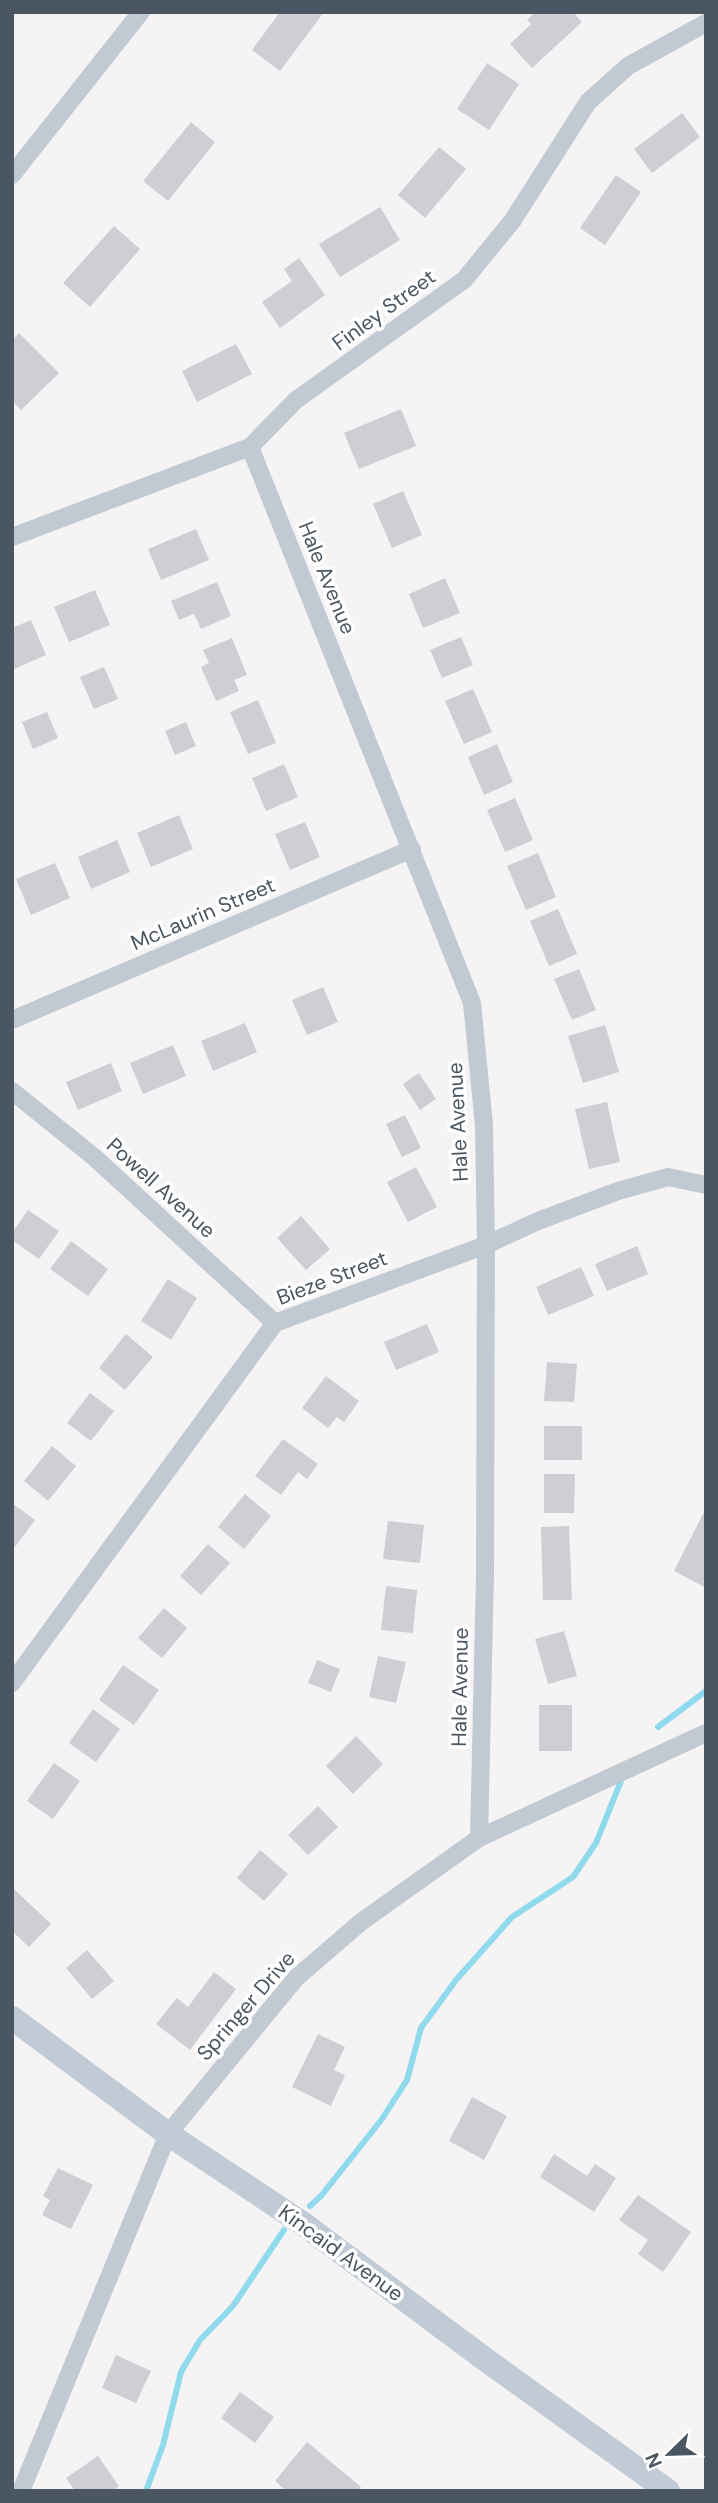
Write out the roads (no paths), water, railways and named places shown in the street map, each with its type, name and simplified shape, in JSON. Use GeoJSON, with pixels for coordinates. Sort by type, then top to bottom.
{"type":"FeatureCollection","features":[{"type":"Feature","properties":{"kind":"street"},"geometry":{"type":"LineString","coordinates":[[12,175],[141,12]]}},
{"type":"Feature","properties":{"kind":"street","name":"Finley Street"},"geometry":{"type":"LineString","coordinates":[[12,537],[250,447],[296,400],[464,280],[513,220],[588,102],[628,66],[706,23]]}},
{"type":"Feature","properties":{"kind":"street","name":"Hale Avenue"},"geometry":{"type":"LineString","coordinates":[[250,447],[472,1003],[484,1125],[486,1245],[485,1574],[479,1838]]}},
{"type":"Feature","properties":{"kind":"street","name":"McLaurin Street"},"geometry":{"type":"LineString","coordinates":[[12,1020],[412,849]]}},
{"type":"Feature","properties":{"kind":"street","name":"Powell Avenue"},"geometry":{"type":"LineString","coordinates":[[12,1091],[94,1157],[275,1324]]}},
{"type":"Feature","properties":{"kind":"street","name":"Bieze Street"},"geometry":{"type":"LineString","coordinates":[[12,1684],[275,1324],[486,1245],[561,1212],[618,1191],[668,1177],[706,1185]]}},
{"type":"Feature","properties":{"kind":"street","name":"Springer Drive"},"geometry":{"type":"LineString","coordinates":[[21,2491],[168,2134],[296,1978],[361,1922],[479,1838],[706,1733]]}},
{"type":"Feature","properties":{"kind":"street","name":"Kincaid Avenue"},"geometry":{"type":"LineString","coordinates":[[12,2018],[168,2134],[302,2223],[668,2491]]}},
{"type":"Feature","properties":{"kind":"waterway"},"geometry":{"type":"LineString","coordinates":[[658,1727],[706,1691]]}},
{"type":"Feature","properties":{"kind":"waterway"},"geometry":{"type":"LineString","coordinates":[[310,2206],[382,2119],[407,2080],[421,2028],[456,1980],[512,1917],[573,1877],[596,1843],[623,1776]]}},
{"type":"Feature","properties":{"kind":"waterway"},"geometry":{"type":"LineString","coordinates":[[146,2491],[163,2445],[181,2372],[200,2340],[233,2306],[284,2230]]}}]}
